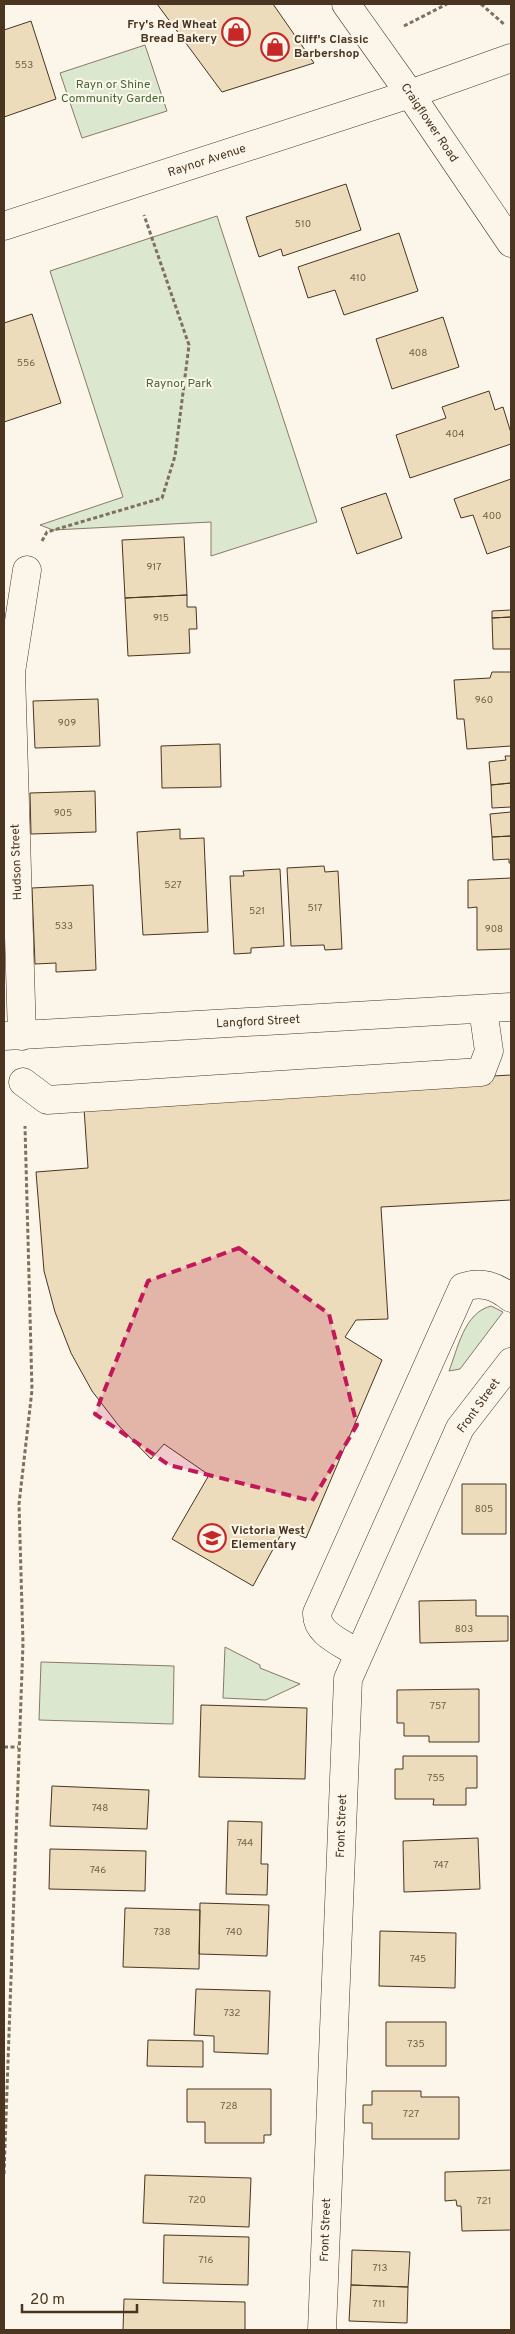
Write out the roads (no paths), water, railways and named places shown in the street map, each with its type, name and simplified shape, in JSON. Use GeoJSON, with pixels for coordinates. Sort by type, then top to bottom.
{"type":"FeatureCollection","features":[{"type":"Feature","properties":{"kind":"street","name":"Craigflower Road"},"geometry":{"type":"LineString","coordinates":[[346,4],[410,94],[511,243]]}},
{"type":"Feature","properties":{"kind":"street","name":"Raynor Avenue"},"geometry":{"type":"LineString","coordinates":[[4,226],[410,94],[511,58]]}},
{"type":"Feature","properties":{"kind":"street","name":"Hudson Street"},"geometry":{"type":"LineString","coordinates":[[13,1036],[11,672],[27,570]]}},
{"type":"Feature","properties":{"kind":"street","name":"Langford Street"},"geometry":{"type":"LineString","coordinates":[[13,1036],[511,1007]]}},
{"type":"Feature","properties":{"kind":"street"},"geometry":{"type":"LineString","coordinates":[[24,1082],[47,1100],[481,1072],[489,1051],[483,1009]]}},
{"type":"Feature","properties":{"kind":"street"},"geometry":{"type":"LineString","coordinates":[[359,1654],[321,1629],[316,1622],[317,1613],[463,1287],[476,1283],[498,1288],[511,1298]]}},
{"type":"Feature","properties":{"kind":"street","name":"Front Street"},"geometry":{"type":"LineString","coordinates":[[322,2330],[348,1679],[460,1428],[511,1362]]}},
{"type":"Feature","properties":{"kind":"place","name":"Fry's Red Wheat Bread Bakery"},"geometry":{"type":"Point","coordinates":[236,32]}},
{"type":"Feature","properties":{"kind":"place","name":"Cliff's Classic Barbershop"},"geometry":{"type":"Point","coordinates":[275,47]}},
{"type":"Feature","properties":{"kind":"place","name":"Victoria West Elementary"},"geometry":{"type":"Point","coordinates":[212,1538]}},
{"type":"Feature","properties":{"kind":"park label","name":"Rayn or Shine Community Garden"},"geometry":{"type":"Point","coordinates":[113,92]}},
{"type":"Feature","properties":{"kind":"park label","name":"Raynor Park"},"geometry":{"type":"Point","coordinates":[179,384]}}]}
